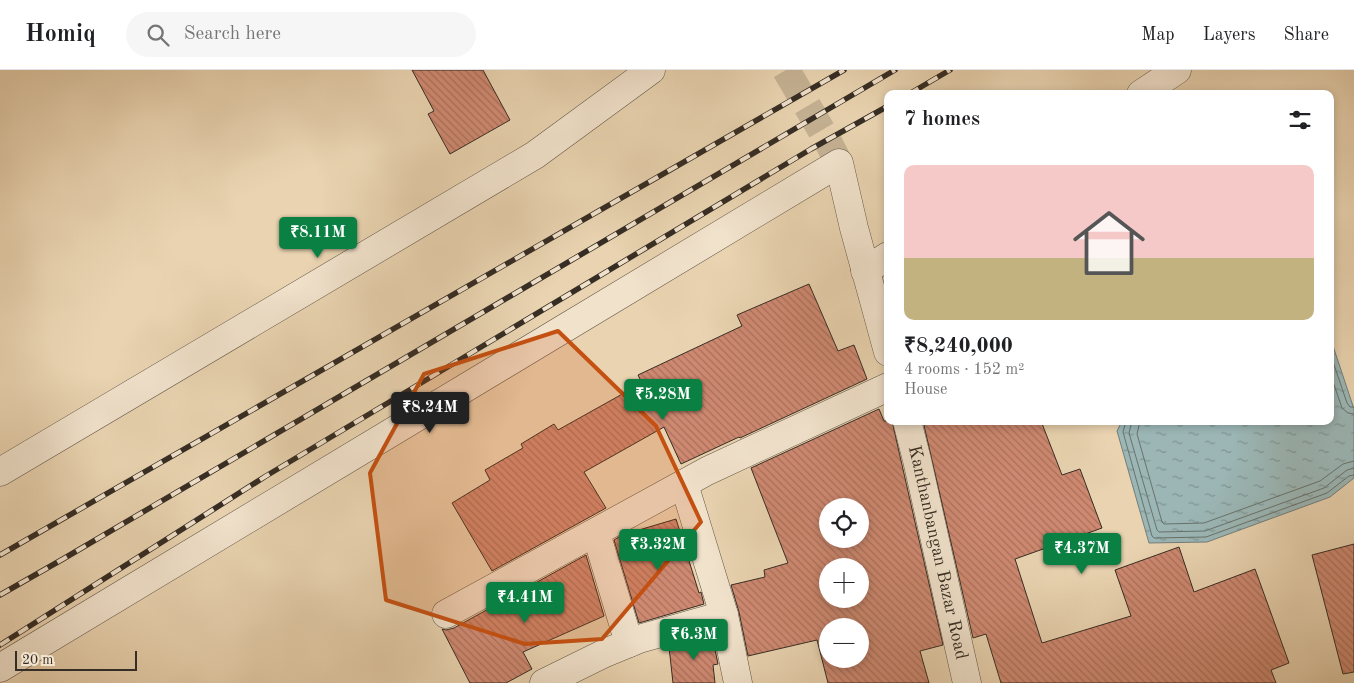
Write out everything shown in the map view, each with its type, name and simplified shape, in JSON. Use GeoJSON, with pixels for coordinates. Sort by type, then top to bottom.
{"type":"FeatureCollection","features":[{"type":"Feature","properties":{"kind":"street"},"geometry":{"type":"LineString","coordinates":[[0,472],[535,155],[651,70]]}},
{"type":"Feature","properties":{"kind":"street"},"geometry":{"type":"LineString","coordinates":[[1146,90],[1177,70]]}},
{"type":"Feature","properties":{"kind":"street"},"geometry":{"type":"LineString","coordinates":[[0,668],[839,163],[854,228],[876,264],[884,323]]}},
{"type":"Feature","properties":{"kind":"street"},"geometry":{"type":"LineString","coordinates":[[446,614],[707,471],[884,389]]}},
{"type":"Feature","properties":{"kind":"street","name":"Kanthanbangan Bazar Road"},"geometry":{"type":"LineString","coordinates":[[907,425],[967,683]]}},
{"type":"Feature","properties":{"kind":"street"},"geometry":{"type":"LineString","coordinates":[[684,484],[724,615],[738,683]]}},
{"type":"Feature","properties":{"kind":"street"},"geometry":{"type":"LineString","coordinates":[[596,533],[629,643]]}},
{"type":"Feature","properties":{"kind":"street"},"geometry":{"type":"LineString","coordinates":[[544,683],[629,643],[724,615]]}},
{"type":"Feature","properties":{"kind":"highlighted area"},"geometry":{"type":"Polygon","coordinates":[[[558,331],[656,426],[701,522],[602,639],[525,644],[386,600],[370,473],[424,374],[558,331]]]}},
{"type":"Feature","properties":{"kind":"water"},"geometry":{"type":"Polygon","coordinates":[[[1334,349],[1354,409],[1354,478],[1330,497],[1207,542],[1149,543],[1117,431],[1120,425],[1334,425],[1334,349]]]}},
{"type":"Feature","properties":{"kind":"building"},"geometry":{"type":"Polygon","coordinates":[[[412,70],[483,70],[510,120],[450,154],[428,114],[434,111],[412,70]]]}},
{"type":"Feature","properties":{"kind":"building"},"geometry":{"type":"Polygon","coordinates":[[[809,284],[838,351],[854,345],[867,379],[681,464],[664,427],[584,472],[606,508],[492,571],[452,503],[490,480],[485,470],[523,448],[521,444],[554,424],[558,430],[642,383],[638,375],[742,326],[737,315],[809,284]]]}},
{"type":"Feature","properties":{"kind":"building"},"geometry":{"type":"Polygon","coordinates":[[[879,409],[884,425],[893,425],[943,645],[920,651],[929,683],[828,683],[824,668],[869,668],[869,618],[819,618],[819,648],[817,640],[748,656],[731,585],[765,577],[764,570],[788,563],[751,468],[879,409]]]}},
{"type":"Feature","properties":{"kind":"building"},"geometry":{"type":"Polygon","coordinates":[[[924,425],[1043,425],[1062,475],[1080,469],[1102,528],[1015,559],[1042,643],[1131,616],[1115,570],[1179,547],[1194,592],[1255,569],[1289,663],[1271,670],[1276,683],[1001,683],[986,634],[973,638],[924,425]]]}},
{"type":"Feature","properties":{"kind":"building"},"geometry":{"type":"Polygon","coordinates":[[[676,519],[704,604],[639,623],[614,540],[622,535],[676,519]]]}},
{"type":"Feature","properties":{"kind":"building"},"geometry":{"type":"Polygon","coordinates":[[[1354,544],[1354,672],[1343,674],[1312,555],[1354,544]]]}},
{"type":"Feature","properties":{"kind":"building"},"geometry":{"type":"Polygon","coordinates":[[[586,555],[604,616],[523,652],[532,669],[506,683],[470,683],[442,629],[454,628],[586,555]]]}},
{"type":"Feature","properties":{"kind":"building"},"geometry":{"type":"Polygon","coordinates":[[[712,635],[718,664],[713,665],[715,683],[673,683],[669,647],[712,635]]]}},
{"type":"Feature","properties":{"kind":"tunnel"},"geometry":{"type":"LineString","coordinates":[[786,70],[839,163]]}},
{"type":"Feature","properties":{"kind":"railway"},"geometry":{"type":"LineString","coordinates":[[0,555],[844,70]]}},
{"type":"Feature","properties":{"kind":"railway"},"geometry":{"type":"LineString","coordinates":[[0,595],[895,70]]}},
{"type":"Feature","properties":{"kind":"railway"},"geometry":{"type":"LineString","coordinates":[[916,90],[950,70]]}},
{"type":"Feature","properties":{"kind":"railway"},"geometry":{"type":"LineString","coordinates":[[0,645],[266,476],[811,149],[884,108]]}}]}
